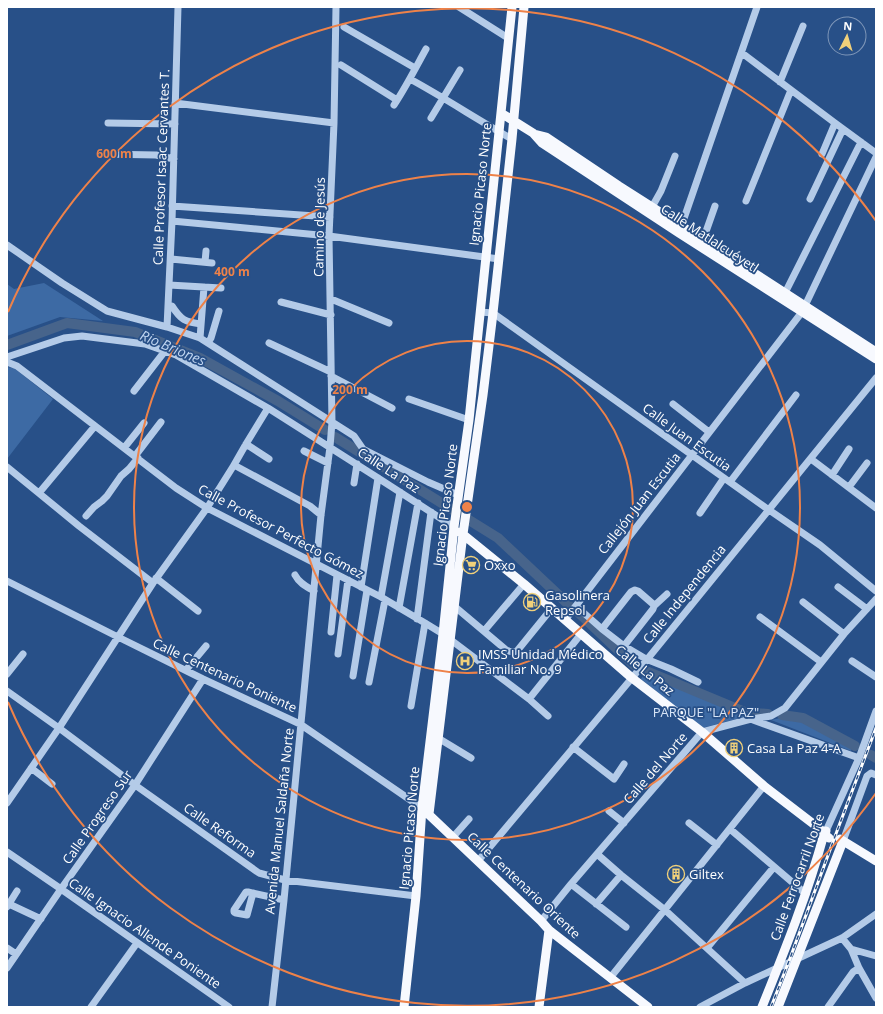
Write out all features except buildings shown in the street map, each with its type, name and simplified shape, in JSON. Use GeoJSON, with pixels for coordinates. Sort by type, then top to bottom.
{"type":"FeatureCollection","features":[{"type":"Feature","properties":{"kind":"main road","name":"Ignacio Picaso Norte"},"geometry":{"type":"LineString","coordinates":[[425,811],[438,738],[455,517],[468,420],[512,7]]}},
{"type":"Feature","properties":{"kind":"main road","name":"Ignacio Picaso Norte"},"geometry":{"type":"LineString","coordinates":[[404,1007],[425,811],[446,637],[454,606],[493,313],[514,121],[524,7]]}},
{"type":"Feature","properties":{"kind":"main road","name":"Calle Matlalcuéyetl"},"geometry":{"type":"LineString","coordinates":[[501,113],[533,133],[546,137],[652,207],[680,229],[703,240],[784,293],[803,309],[876,352]]}},
{"type":"Feature","properties":{"kind":"main road","name":"Calle Matlalcuéyetl"},"geometry":{"type":"LineString","coordinates":[[533,133],[542,144],[680,229],[803,309],[876,359]]}},
{"type":"Feature","properties":{"kind":"main road","name":"Calle La Paz"},"geometry":{"type":"LineString","coordinates":[[454,527],[524,584],[632,678],[702,732],[764,786],[826,833]]}},
{"type":"Feature","properties":{"kind":"main road","name":"Calle Centenario Oriente"},"geometry":{"type":"LineString","coordinates":[[425,811],[549,930],[648,1007]]}},
{"type":"Feature","properties":{"kind":"main road","name":"Calle Ferrocarril Norte"},"geometry":{"type":"LineString","coordinates":[[762,1007],[779,967],[806,894],[826,833]]}},
{"type":"Feature","properties":{"kind":"main road"},"geometry":{"type":"LineString","coordinates":[[778,1007],[842,842],[876,861]]}},
{"type":"Feature","properties":{"kind":"main road"},"geometry":{"type":"LineString","coordinates":[[539,1007],[549,930]]}},
{"type":"Feature","properties":{"kind":"street","name":"Calle Profesor Isaac Cervantes T."},"geometry":{"type":"LineString","coordinates":[[167,327],[171,259],[178,7]]}},
{"type":"Feature","properties":{"kind":"street","name":"Camino de Jesús"},"geometry":{"type":"LineString","coordinates":[[330,447],[332,422],[329,236],[334,123],[336,7]]}},
{"type":"Feature","properties":{"kind":"street"},"geometry":{"type":"LineString","coordinates":[[459,7],[508,38]]}},
{"type":"Feature","properties":{"kind":"street"},"geometry":{"type":"LineString","coordinates":[[680,229],[757,7]]}},
{"type":"Feature","properties":{"kind":"street"},"geometry":{"type":"LineString","coordinates":[[780,82],[803,26]]}},
{"type":"Feature","properties":{"kind":"street"},"geometry":{"type":"LineString","coordinates":[[344,27],[415,68]]}},
{"type":"Feature","properties":{"kind":"street"},"geometry":{"type":"LineString","coordinates":[[341,66],[396,102],[426,48]]}},
{"type":"Feature","properties":{"kind":"street"},"geometry":{"type":"LineString","coordinates":[[742,53],[835,124],[876,153]]}},
{"type":"Feature","properties":{"kind":"street"},"geometry":{"type":"LineString","coordinates":[[432,118],[460,70]]}},
{"type":"Feature","properties":{"kind":"street"},"geometry":{"type":"LineString","coordinates":[[410,79],[512,139]]}},
{"type":"Feature","properties":{"kind":"street"},"geometry":{"type":"LineString","coordinates":[[746,201],[791,90]]}},
{"type":"Feature","properties":{"kind":"street"},"geometry":{"type":"LineString","coordinates":[[175,102],[334,123]]}},
{"type":"Feature","properties":{"kind":"street"},"geometry":{"type":"LineString","coordinates":[[108,123],[175,124]]}},
{"type":"Feature","properties":{"kind":"street"},"geometry":{"type":"LineString","coordinates":[[822,154],[835,124]]}},
{"type":"Feature","properties":{"kind":"street"},"geometry":{"type":"LineString","coordinates":[[810,199],[843,129]]}},
{"type":"Feature","properties":{"kind":"street"},"geometry":{"type":"LineString","coordinates":[[784,293],[861,142]]}},
{"type":"Feature","properties":{"kind":"street"},"geometry":{"type":"LineString","coordinates":[[102,154],[156,155],[174,158]]}},
{"type":"Feature","properties":{"kind":"street"},"geometry":{"type":"LineString","coordinates":[[652,207],[661,191],[675,156]]}},
{"type":"Feature","properties":{"kind":"street","name":"Callejón Juan Escutia"},"geometry":{"type":"LineString","coordinates":[[565,620],[803,309],[876,157]]}},
{"type":"Feature","properties":{"kind":"street"},"geometry":{"type":"LineString","coordinates":[[172,206],[330,217]]}},
{"type":"Feature","properties":{"kind":"street"},"geometry":{"type":"LineString","coordinates":[[703,240],[715,206]]}},
{"type":"Feature","properties":{"kind":"street"},"geometry":{"type":"LineString","coordinates":[[172,221],[329,236],[499,259]]}},
{"type":"Feature","properties":{"kind":"street"},"geometry":{"type":"LineString","coordinates":[[7,245],[62,283],[107,311],[167,327],[200,338],[354,436],[363,449],[458,499]]}},
{"type":"Feature","properties":{"kind":"street"},"geometry":{"type":"LineString","coordinates":[[171,259],[208,263],[206,250]]}},
{"type":"Feature","properties":{"kind":"street"},"geometry":{"type":"LineString","coordinates":[[169,285],[221,288]]}},
{"type":"Feature","properties":{"kind":"street"},"geometry":{"type":"LineString","coordinates":[[200,338],[204,287]]}},
{"type":"Feature","properties":{"kind":"street"},"geometry":{"type":"LineString","coordinates":[[331,299],[389,323]]}},
{"type":"Feature","properties":{"kind":"street"},"geometry":{"type":"LineString","coordinates":[[281,302],[331,315]]}},
{"type":"Feature","properties":{"kind":"street"},"geometry":{"type":"LineString","coordinates":[[168,306],[172,306],[178,316],[183,320],[201,324]]}},
{"type":"Feature","properties":{"kind":"street"},"geometry":{"type":"LineString","coordinates":[[208,343],[211,338],[219,311]]}},
{"type":"Feature","properties":{"kind":"street"},"geometry":{"type":"LineString","coordinates":[[480,312],[493,313]]}},
{"type":"Feature","properties":{"kind":"street","name":"Calle Juan Escutia"},"geometry":{"type":"LineString","coordinates":[[493,313],[820,545],[876,591]]}},
{"type":"Feature","properties":{"kind":"street","name":"Calle La Paz"},"geometry":{"type":"LineString","coordinates":[[7,357],[64,338],[82,336],[145,344],[176,355],[268,408],[454,527]]}},
{"type":"Feature","properties":{"kind":"street"},"geometry":{"type":"LineString","coordinates":[[269,342],[392,408]]}},
{"type":"Feature","properties":{"kind":"street"},"geometry":{"type":"LineString","coordinates":[[134,391],[165,351]]}},
{"type":"Feature","properties":{"kind":"street","name":"Calle Profesor Perfecto Gómez"},"geometry":{"type":"LineString","coordinates":[[7,362],[17,366],[176,488],[207,508],[348,580],[418,618],[446,637],[548,716]]}},
{"type":"Feature","properties":{"kind":"street","name":"Calle Independencia"},"geometry":{"type":"LineString","coordinates":[[478,861],[632,678],[876,378]]}},
{"type":"Feature","properties":{"kind":"street"},"geometry":{"type":"LineString","coordinates":[[700,513],[796,395]]}},
{"type":"Feature","properties":{"kind":"street"},"geometry":{"type":"LineString","coordinates":[[409,399],[468,420]]}},
{"type":"Feature","properties":{"kind":"street"},"geometry":{"type":"LineString","coordinates":[[673,404],[709,432]]}},
{"type":"Feature","properties":{"kind":"street"},"geometry":{"type":"LineString","coordinates":[[7,803],[59,728],[154,581],[207,508],[268,408]]}},
{"type":"Feature","properties":{"kind":"street"},"geometry":{"type":"LineString","coordinates":[[86,516],[107,496],[121,476],[129,469],[161,422]]}},
{"type":"Feature","properties":{"kind":"street"},"geometry":{"type":"LineString","coordinates":[[124,448],[144,423]]}},
{"type":"Feature","properties":{"kind":"street"},"geometry":{"type":"LineString","coordinates":[[39,492],[95,426]]}},
{"type":"Feature","properties":{"kind":"street"},"geometry":{"type":"LineString","coordinates":[[246,444],[269,459]]}},
{"type":"Feature","properties":{"kind":"street","name":"Avenida Manuel Saldaña Norte"},"geometry":{"type":"LineString","coordinates":[[272,1007],[284,900],[321,514],[330,447]]}},
{"type":"Feature","properties":{"kind":"street"},"geometry":{"type":"LineString","coordinates":[[832,475],[849,449]]}},
{"type":"Feature","properties":{"kind":"street"},"geometry":{"type":"LineString","coordinates":[[304,451],[328,464]]}},
{"type":"Feature","properties":{"kind":"street"},"geometry":{"type":"LineString","coordinates":[[810,459],[876,508]]}},
{"type":"Feature","properties":{"kind":"street"},"geometry":{"type":"LineString","coordinates":[[849,487],[868,463]]}},
{"type":"Feature","properties":{"kind":"street"},"geometry":{"type":"LineString","coordinates":[[354,483],[357,464]]}},
{"type":"Feature","properties":{"kind":"street"},"geometry":{"type":"LineString","coordinates":[[234,465],[310,506],[321,514]]}},
{"type":"Feature","properties":{"kind":"street"},"geometry":{"type":"LineString","coordinates":[[7,467],[79,526],[198,611]]}},
{"type":"Feature","properties":{"kind":"street"},"geometry":{"type":"LineString","coordinates":[[353,676],[378,478]]}},
{"type":"Feature","properties":{"kind":"street"},"geometry":{"type":"LineString","coordinates":[[369,682],[400,492]]}},
{"type":"Feature","properties":{"kind":"street"},"geometry":{"type":"LineString","coordinates":[[399,608],[418,503]]}},
{"type":"Feature","properties":{"kind":"street"},"geometry":{"type":"LineString","coordinates":[[418,618],[431,512]]}},
{"type":"Feature","properties":{"kind":"street"},"geometry":{"type":"LineString","coordinates":[[331,632],[338,575]]}},
{"type":"Feature","properties":{"kind":"street"},"geometry":{"type":"LineString","coordinates":[[295,576],[298,580],[314,591]]}},
{"type":"Feature","properties":{"kind":"street"},"geometry":{"type":"LineString","coordinates":[[338,654],[348,580]]}},
{"type":"Feature","properties":{"kind":"street","name":"Calle Centenario Poniente"},"geometry":{"type":"LineString","coordinates":[[7,581],[203,679],[300,724],[425,811]]}},
{"type":"Feature","properties":{"kind":"street"},"geometry":{"type":"LineString","coordinates":[[484,632],[524,584]]}},
{"type":"Feature","properties":{"kind":"street"},"geometry":{"type":"LineString","coordinates":[[838,587],[867,608]]}},
{"type":"Feature","properties":{"kind":"street"},"geometry":{"type":"LineString","coordinates":[[602,629],[635,590],[654,606]]}},
{"type":"Feature","properties":{"kind":"street"},"geometry":{"type":"LineString","coordinates":[[624,646],[654,606],[667,594]]}},
{"type":"Feature","properties":{"kind":"street","name":"Calle del Norte"},"geometry":{"type":"LineString","coordinates":[[541,921],[702,732],[751,719],[771,716],[784,708],[844,634],[876,599]]}},
{"type":"Feature","properties":{"kind":"street"},"geometry":{"type":"LineString","coordinates":[[803,602],[844,634]]}},
{"type":"Feature","properties":{"kind":"street"},"geometry":{"type":"LineString","coordinates":[[454,606],[510,652],[517,651],[552,608]]}},
{"type":"Feature","properties":{"kind":"street","name":"Calle La Paz"},"geometry":{"type":"LineString","coordinates":[[576,606],[624,646],[646,659],[698,682]]}},
{"type":"Feature","properties":{"kind":"street"},"geometry":{"type":"LineString","coordinates":[[760,617],[821,662]]}},
{"type":"Feature","properties":{"kind":"street"},"geometry":{"type":"LineString","coordinates":[[412,706],[425,623]]}},
{"type":"Feature","properties":{"kind":"street"},"geometry":{"type":"LineString","coordinates":[[528,699],[581,634]]}},
{"type":"Feature","properties":{"kind":"street"},"geometry":{"type":"LineString","coordinates":[[186,670],[206,646]]}},
{"type":"Feature","properties":{"kind":"street"},"geometry":{"type":"LineString","coordinates":[[7,674],[23,654]]}},
{"type":"Feature","properties":{"kind":"street"},"geometry":{"type":"LineString","coordinates":[[852,661],[876,677]]}},
{"type":"Feature","properties":{"kind":"street","name":"Calle Progreso Sur"},"geometry":{"type":"LineString","coordinates":[[7,968],[135,785],[203,679]]}},
{"type":"Feature","properties":{"kind":"street","name":"Calle Reforma"},"geometry":{"type":"LineString","coordinates":[[7,691],[135,785],[260,873],[285,880],[416,896]]}},
{"type":"Feature","properties":{"kind":"street","name":"Calle Ferrocarril Norte"},"geometry":{"type":"LineString","coordinates":[[826,833],[859,758],[876,711]]}},
{"type":"Feature","properties":{"kind":"street"},"geometry":{"type":"LineString","coordinates":[[751,719],[859,758]]}},
{"type":"Feature","properties":{"kind":"street"},"geometry":{"type":"LineString","coordinates":[[438,738],[471,758]]}},
{"type":"Feature","properties":{"kind":"street"},"geometry":{"type":"LineString","coordinates":[[573,747],[614,779],[624,764]]}},
{"type":"Feature","properties":{"kind":"street"},"geometry":{"type":"LineString","coordinates":[[31,768],[52,784]]}},
{"type":"Feature","properties":{"kind":"street"},"geometry":{"type":"LineString","coordinates":[[842,842],[867,776],[873,774]]}},
{"type":"Feature","properties":{"kind":"street"},"geometry":{"type":"LineString","coordinates":[[610,978],[764,786]]}},
{"type":"Feature","properties":{"kind":"street"},"geometry":{"type":"LineString","coordinates":[[609,811],[624,823]]}},
{"type":"Feature","properties":{"kind":"street"},"geometry":{"type":"LineString","coordinates":[[453,837],[469,819]]}},
{"type":"Feature","properties":{"kind":"street"},"geometry":{"type":"LineString","coordinates":[[689,823],[717,845]]}},
{"type":"Feature","properties":{"kind":"street"},"geometry":{"type":"LineString","coordinates":[[730,829],[806,894]]}},
{"type":"Feature","properties":{"kind":"street","name":"Calle Ignacio Allende Poniente"},"geometry":{"type":"LineString","coordinates":[[7,852],[226,1006]]}},
{"type":"Feature","properties":{"kind":"street"},"geometry":{"type":"LineString","coordinates":[[597,854],[621,876],[665,910],[745,983]]}},
{"type":"Feature","properties":{"kind":"street"},"geometry":{"type":"LineString","coordinates":[[707,948],[774,867]]}},
{"type":"Feature","properties":{"kind":"street"},"geometry":{"type":"LineString","coordinates":[[596,904],[621,876]]}},
{"type":"Feature","properties":{"kind":"street"},"geometry":{"type":"LineString","coordinates":[[571,884],[626,927]]}},
{"type":"Feature","properties":{"kind":"street"},"geometry":{"type":"LineString","coordinates":[[17,891],[8,906],[41,919]]}},
{"type":"Feature","properties":{"kind":"street"},"geometry":{"type":"LineString","coordinates":[[253,893],[284,900]]}},
{"type":"Feature","properties":{"kind":"street"},"geometry":{"type":"LineString","coordinates":[[700,1007],[745,983],[842,938],[876,914]]}},
{"type":"Feature","properties":{"kind":"street"},"geometry":{"type":"LineString","coordinates":[[842,938],[851,949],[859,968],[876,998]]}},
{"type":"Feature","properties":{"kind":"street"},"geometry":{"type":"LineString","coordinates":[[91,1007],[137,943]]}},
{"type":"Feature","properties":{"kind":"street"},"geometry":{"type":"LineString","coordinates":[[7,948],[16,954]]}},
{"type":"Feature","properties":{"kind":"street"},"geometry":{"type":"LineString","coordinates":[[851,949],[876,956]]}},
{"type":"Feature","properties":{"kind":"street"},"geometry":{"type":"LineString","coordinates":[[828,1007],[853,972],[859,968]]}},
{"type":"Feature","properties":{"kind":"green space"},"geometry":{"type":"Polygon","coordinates":[[[44,283],[103,321],[60,317],[7,336],[7,284],[14,289],[44,283]]]}},
{"type":"Feature","properties":{"kind":"green space"},"geometry":{"type":"Polygon","coordinates":[[[7,367],[14,368],[53,399],[7,459],[7,367]]]}},
{"type":"Feature","properties":{"kind":"green space","name":"PARQUE \"LA PAZ\""},"geometry":{"type":"Polygon","coordinates":[[[646,670],[751,715],[702,728],[641,679],[646,670]]]}},
{"type":"Feature","properties":{"kind":"green space"},"geometry":{"type":"Polygon","coordinates":[[[780,718],[801,721],[852,747],[851,751],[771,720],[780,718]]]}},
{"type":"Feature","properties":{"kind":"waterway","name":"Rio Briones"},"geometry":{"type":"LineString","coordinates":[[7,345],[67,323],[135,332],[200,358],[278,401],[325,430]]}},
{"type":"Feature","properties":{"kind":"waterway","name":"Rio Briones"},"geometry":{"type":"LineString","coordinates":[[335,437],[498,538],[568,604]]}},
{"type":"Feature","properties":{"kind":"waterway","name":"Rio Briones"},"geometry":{"type":"LineString","coordinates":[[578,612],[634,665]]}},
{"type":"Feature","properties":{"kind":"waterway","name":"Rio Briones"},"geometry":{"type":"LineString","coordinates":[[644,670],[745,712],[768,714]]}},
{"type":"Feature","properties":{"kind":"waterway","name":"Rio Briones"},"geometry":{"type":"LineString","coordinates":[[782,715],[803,718],[855,746]]}},
{"type":"Feature","properties":{"kind":"waterway","name":"Rio Briones"},"geometry":{"type":"LineString","coordinates":[[871,755],[876,758]]}},
{"type":"Feature","properties":{"kind":"railway"},"geometry":{"type":"LineString","coordinates":[[771,1007],[876,728]]}},
{"type":"Feature","properties":{"kind":"place","name":"Oxxo"},"geometry":{"type":"Point","coordinates":[471,565]}},
{"type":"Feature","properties":{"kind":"place","name":"Gasolinera Repsol"},"geometry":{"type":"Point","coordinates":[532,602]}},
{"type":"Feature","properties":{"kind":"place","name":"IMSS Unidad Médico Familiar No. 9"},"geometry":{"type":"Point","coordinates":[465,661]}},
{"type":"Feature","properties":{"kind":"place","name":"Casa La Paz 4-A"},"geometry":{"type":"Point","coordinates":[734,748]}},
{"type":"Feature","properties":{"kind":"place","name":"Giltex"},"geometry":{"type":"Point","coordinates":[676,874]}}]}
